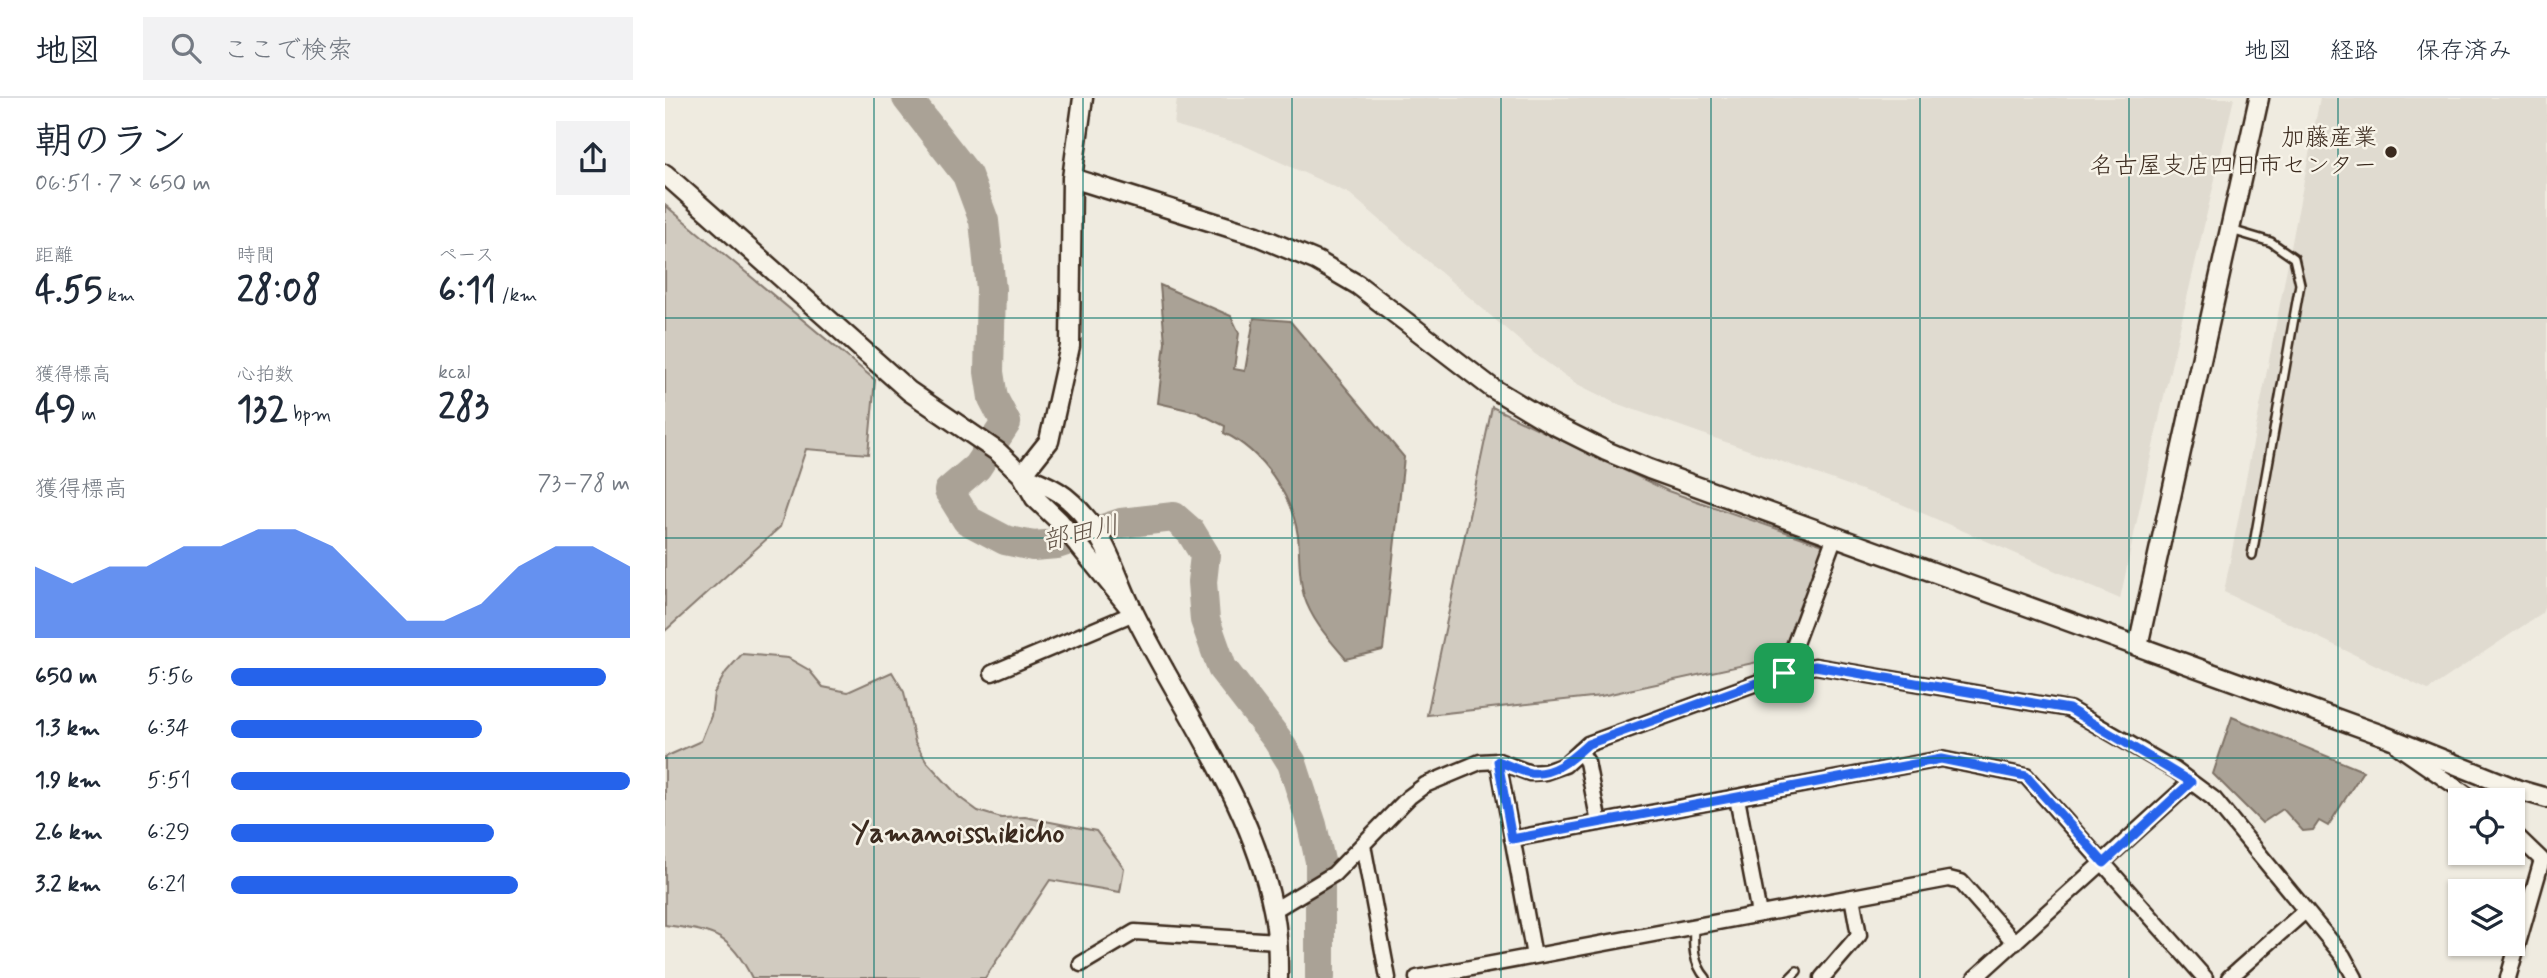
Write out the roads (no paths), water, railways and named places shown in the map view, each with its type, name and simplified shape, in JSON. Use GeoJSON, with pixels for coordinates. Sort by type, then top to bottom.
{"type":"FeatureCollection","features":[{"type":"Feature","properties":{"kind":"street"},"geometry":{"type":"LineString","coordinates":[[1022,475],[1049,440],[1070,346],[1072,178],[1083,98]]}},
{"type":"Feature","properties":{"kind":"street"},"geometry":{"type":"LineString","coordinates":[[2138,646],[2259,98]]}},
{"type":"Feature","properties":{"kind":"street"},"geometry":{"type":"LineString","coordinates":[[665,174],[909,391],[998,452],[1022,475],[1035,498],[1059,521],[1134,613]]}},
{"type":"Feature","properties":{"kind":"street"},"geometry":{"type":"LineString","coordinates":[[1072,178],[1257,236],[1317,261],[1369,293],[1493,387],[1552,424],[1606,451],[2382,736],[2519,790],[2547,798]]}},
{"type":"Feature","properties":{"kind":"street"},"geometry":{"type":"LineString","coordinates":[[1022,475],[1056,489],[1087,519],[1104,544],[1134,613],[1205,739],[1242,814],[1259,857],[1274,910],[1278,978]]}},
{"type":"Feature","properties":{"kind":"street"},"geometry":{"type":"LineString","coordinates":[[1784,673],[1835,536]]}},
{"type":"Feature","properties":{"kind":"street"},"geometry":{"type":"LineString","coordinates":[[992,673],[1134,613]]}},
{"type":"Feature","properties":{"kind":"street"},"geometry":{"type":"LineString","coordinates":[[1274,910],[1334,874],[1409,797],[1425,785],[1480,762],[1498,761],[1530,773],[1545,772],[1565,765],[1588,744],[1784,673],[1815,666],[2069,709],[2191,782],[2214,799],[2343,956],[2355,978]]}},
{"type":"Feature","properties":{"kind":"street"},"geometry":{"type":"LineString","coordinates":[[2382,736],[2458,788]]}},
{"type":"Feature","properties":{"kind":"street"},"geometry":{"type":"LineString","coordinates":[[1580,751],[1587,762],[1599,823]]}},
{"type":"Feature","properties":{"kind":"street"},"geometry":{"type":"LineString","coordinates":[[1512,839],[1941,759],[2026,776],[2205,978]]}},
{"type":"Feature","properties":{"kind":"street"},"geometry":{"type":"LineString","coordinates":[[1498,761],[1534,956]]}},
{"type":"Feature","properties":{"kind":"street"},"geometry":{"type":"LineString","coordinates":[[1975,978],[2191,782]]}},
{"type":"Feature","properties":{"kind":"street"},"geometry":{"type":"LineString","coordinates":[[1737,798],[1759,914]]}},
{"type":"Feature","properties":{"kind":"street"},"geometry":{"type":"LineString","coordinates":[[2508,978],[2542,860],[2525,844]]}},
{"type":"Feature","properties":{"kind":"street"},"geometry":{"type":"LineString","coordinates":[[1363,845],[1388,978]]}},
{"type":"Feature","properties":{"kind":"street"},"geometry":{"type":"LineString","coordinates":[[1417,978],[1949,879],[1961,883],[2015,943]]}},
{"type":"Feature","properties":{"kind":"street"},"geometry":{"type":"LineString","coordinates":[[1822,978],[1859,935],[1852,897]]}},
{"type":"Feature","properties":{"kind":"street"},"geometry":{"type":"LineString","coordinates":[[2229,978],[2305,911]]}},
{"type":"Feature","properties":{"kind":"street"},"geometry":{"type":"LineString","coordinates":[[1081,964],[1135,932],[1277,941]]}},
{"type":"Feature","properties":{"kind":"lane"},"geometry":{"type":"LineString","coordinates":[[2230,230],[2271,242],[2294,258],[2300,284],[2252,555]]}},
{"type":"Feature","properties":{"kind":"lane"},"geometry":{"type":"LineString","coordinates":[[1694,926],[1693,951],[1700,971],[1706,978]]}},
{"type":"Feature","properties":{"kind":"lane"},"geometry":{"type":"LineString","coordinates":[[1790,978],[1797,971]]}},
{"type":"Feature","properties":{"kind":"waterway","name":"部田川"},"geometry":{"type":"LineString","coordinates":[[907,98],[967,175],[984,221],[991,289],[989,372],[993,398],[1006,423],[977,467],[949,491],[967,520],[1005,540],[1033,546],[1057,544],[1121,523],[1174,517],[1191,532],[1205,555],[1202,582],[1205,620],[1222,668],[1277,739],[1292,763],[1312,825],[1320,861],[1320,978]]}},
{"type":"Feature","properties":{"kind":"place","name":"加藤産業 名古屋支店四日市センター"},"geometry":{"type":"Point","coordinates":[2391,152]}},
{"type":"Feature","properties":{"kind":"district","name":"Yamanoisshikicho"},"geometry":{"type":"Point","coordinates":[958,834]}}]}
